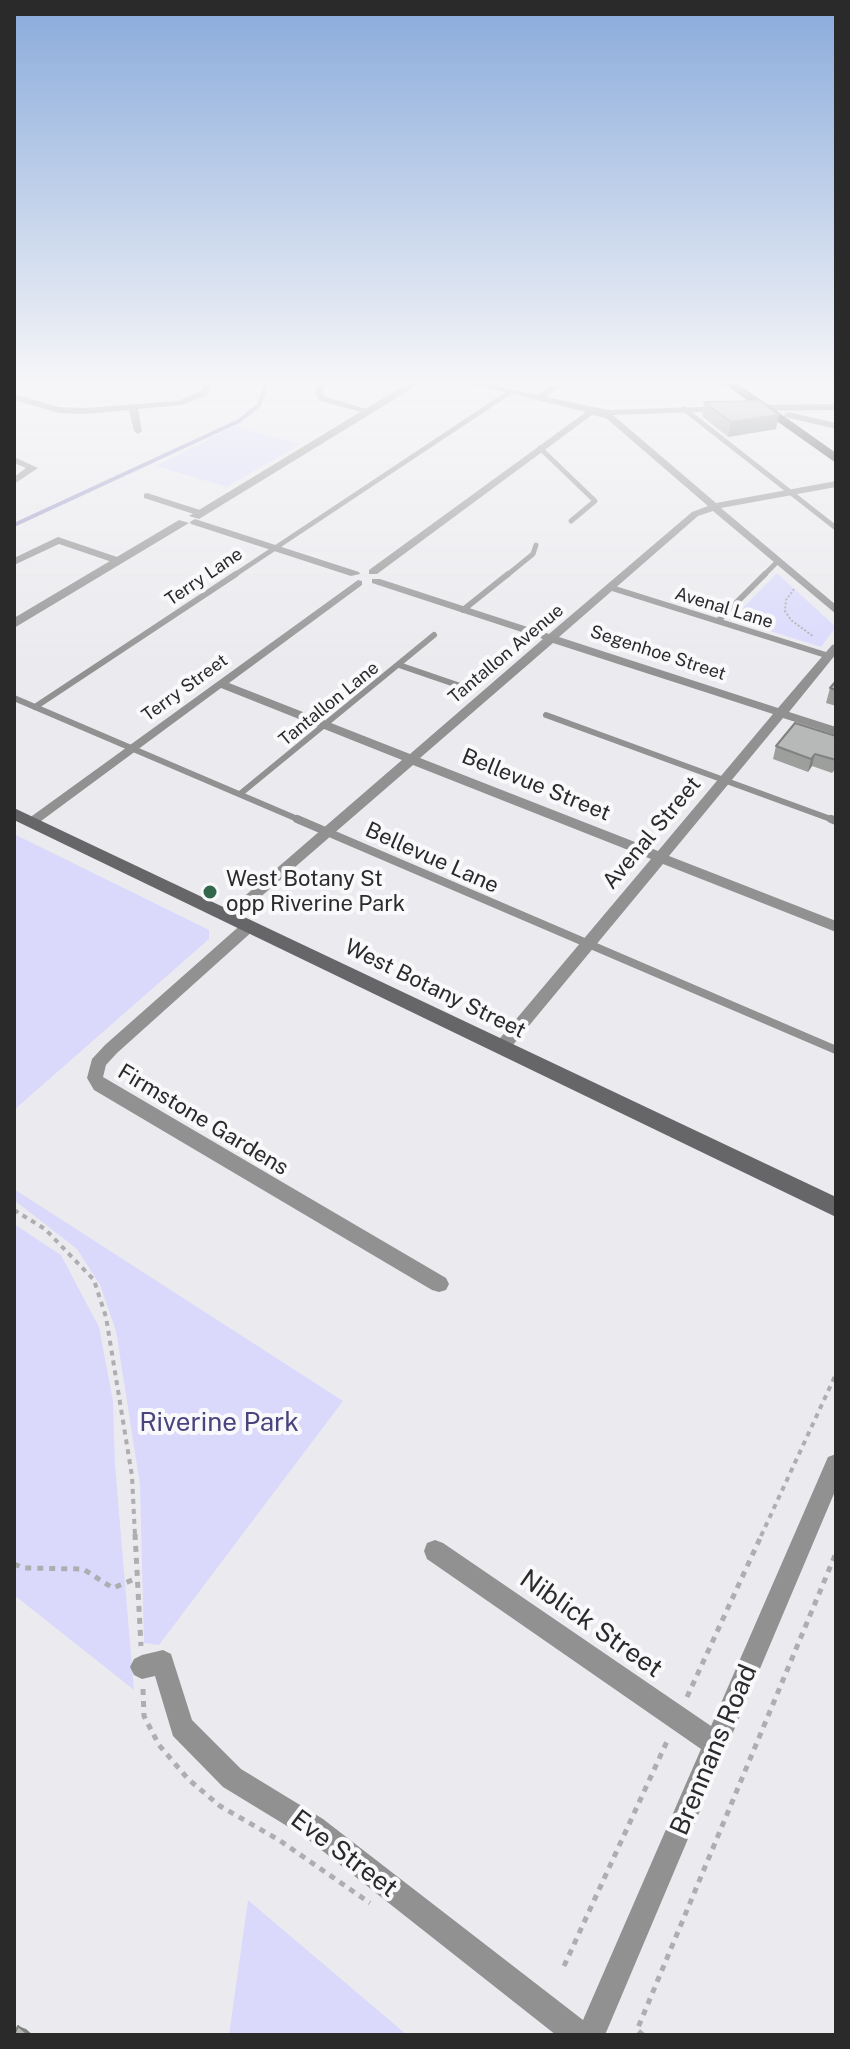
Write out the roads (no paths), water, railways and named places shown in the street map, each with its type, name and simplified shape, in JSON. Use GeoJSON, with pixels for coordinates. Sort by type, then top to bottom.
{"type":"FeatureCollection","features":[{"type":"Feature","properties":{"kind":"main road","name":"West Botany Street"},"geometry":{"type":"LineString","coordinates":[[23,817],[836,1208]]}},
{"type":"Feature","properties":{"kind":"street"},"geometry":{"type":"LineString","coordinates":[[14,624],[258,479]]}},
{"type":"Feature","properties":{"kind":"street"},"geometry":{"type":"LineString","coordinates":[[147,496],[193,518],[356,578],[374,576],[500,479]]}},
{"type":"Feature","properties":{"kind":"street"},"geometry":{"type":"LineString","coordinates":[[683,479],[836,611]]}},
{"type":"Feature","properties":{"kind":"street","name":"Tantallon Avenue"},"geometry":{"type":"LineString","coordinates":[[230,916],[695,514],[714,506],[836,484]]}},
{"type":"Feature","properties":{"kind":"street"},"geometry":{"type":"LineString","coordinates":[[14,562],[58,540],[119,561]]}},
{"type":"Feature","properties":{"kind":"street","name":"Segenhoe Street"},"geometry":{"type":"LineString","coordinates":[[374,576],[463,610],[836,731]]}},
{"type":"Feature","properties":{"kind":"street","name":"Terry Street"},"geometry":{"type":"LineString","coordinates":[[23,817],[132,749],[356,578]]}},
{"type":"Feature","properties":{"kind":"street","name":"Avenal Street"},"geometry":{"type":"LineString","coordinates":[[502,1047],[832,652]]}},
{"type":"Feature","properties":{"kind":"street","name":"Bellevue Street"},"geometry":{"type":"LineString","coordinates":[[221,684],[836,927]]}},
{"type":"Feature","properties":{"kind":"street","name":"Firmstone Gardens"},"geometry":{"type":"LineString","coordinates":[[249,926],[111,1049],[98,1063],[95,1078],[100,1085],[439,1284]]}},
{"type":"Feature","properties":{"kind":"street","name":"Brennans Road"},"geometry":{"type":"LineString","coordinates":[[591,2035],[836,1464]]}},
{"type":"Feature","properties":{"kind":"street","name":"Niblick Street"},"geometry":{"type":"LineString","coordinates":[[435,1551],[716,1744]]}},
{"type":"Feature","properties":{"kind":"street","name":"Eve Street"},"geometry":{"type":"LineString","coordinates":[[142,1667],[163,1662],[182,1727],[232,1778],[314,1828],[579,2035]]}},
{"type":"Feature","properties":{"kind":"lane","name":"Terry Lane"},"geometry":{"type":"LineString","coordinates":[[35,707],[379,479]]}},
{"type":"Feature","properties":{"kind":"lane"},"geometry":{"type":"LineString","coordinates":[[571,521],[595,501],[572,479]]}},
{"type":"Feature","properties":{"kind":"lane"},"geometry":{"type":"LineString","coordinates":[[772,479],[836,528]]}},
{"type":"Feature","properties":{"kind":"lane"},"geometry":{"type":"LineString","coordinates":[[463,610],[533,554],[536,545]]}},
{"type":"Feature","properties":{"kind":"lane"},"geometry":{"type":"LineString","coordinates":[[718,621],[778,561]]}},
{"type":"Feature","properties":{"kind":"lane","name":"Avenal Lane"},"geometry":{"type":"LineString","coordinates":[[612,588],[832,652]]}},
{"type":"Feature","properties":{"kind":"lane","name":"Tantallon Lane"},"geometry":{"type":"LineString","coordinates":[[240,794],[434,635]]}},
{"type":"Feature","properties":{"kind":"lane"},"geometry":{"type":"LineString","coordinates":[[399,665],[472,690]]}},
{"type":"Feature","properties":{"kind":"lane","name":"Bellevue Lane"},"geometry":{"type":"LineString","coordinates":[[14,698],[836,1050]]}},
{"type":"Feature","properties":{"kind":"lane"},"geometry":{"type":"LineString","coordinates":[[546,715],[836,821]]}},
{"type":"Feature","properties":{"kind":"waterway"},"geometry":{"type":"LineString","coordinates":[[14,525],[114,479]]}},
{"type":"Feature","properties":{"kind":"place","name":"West Botany St opp Riverine Park"},"geometry":{"type":"Point","coordinates":[210,892]}},
{"type":"Feature","properties":{"kind":"park label","name":"Riverine Park"},"geometry":{"type":"Point","coordinates":[219,1423]}}]}
